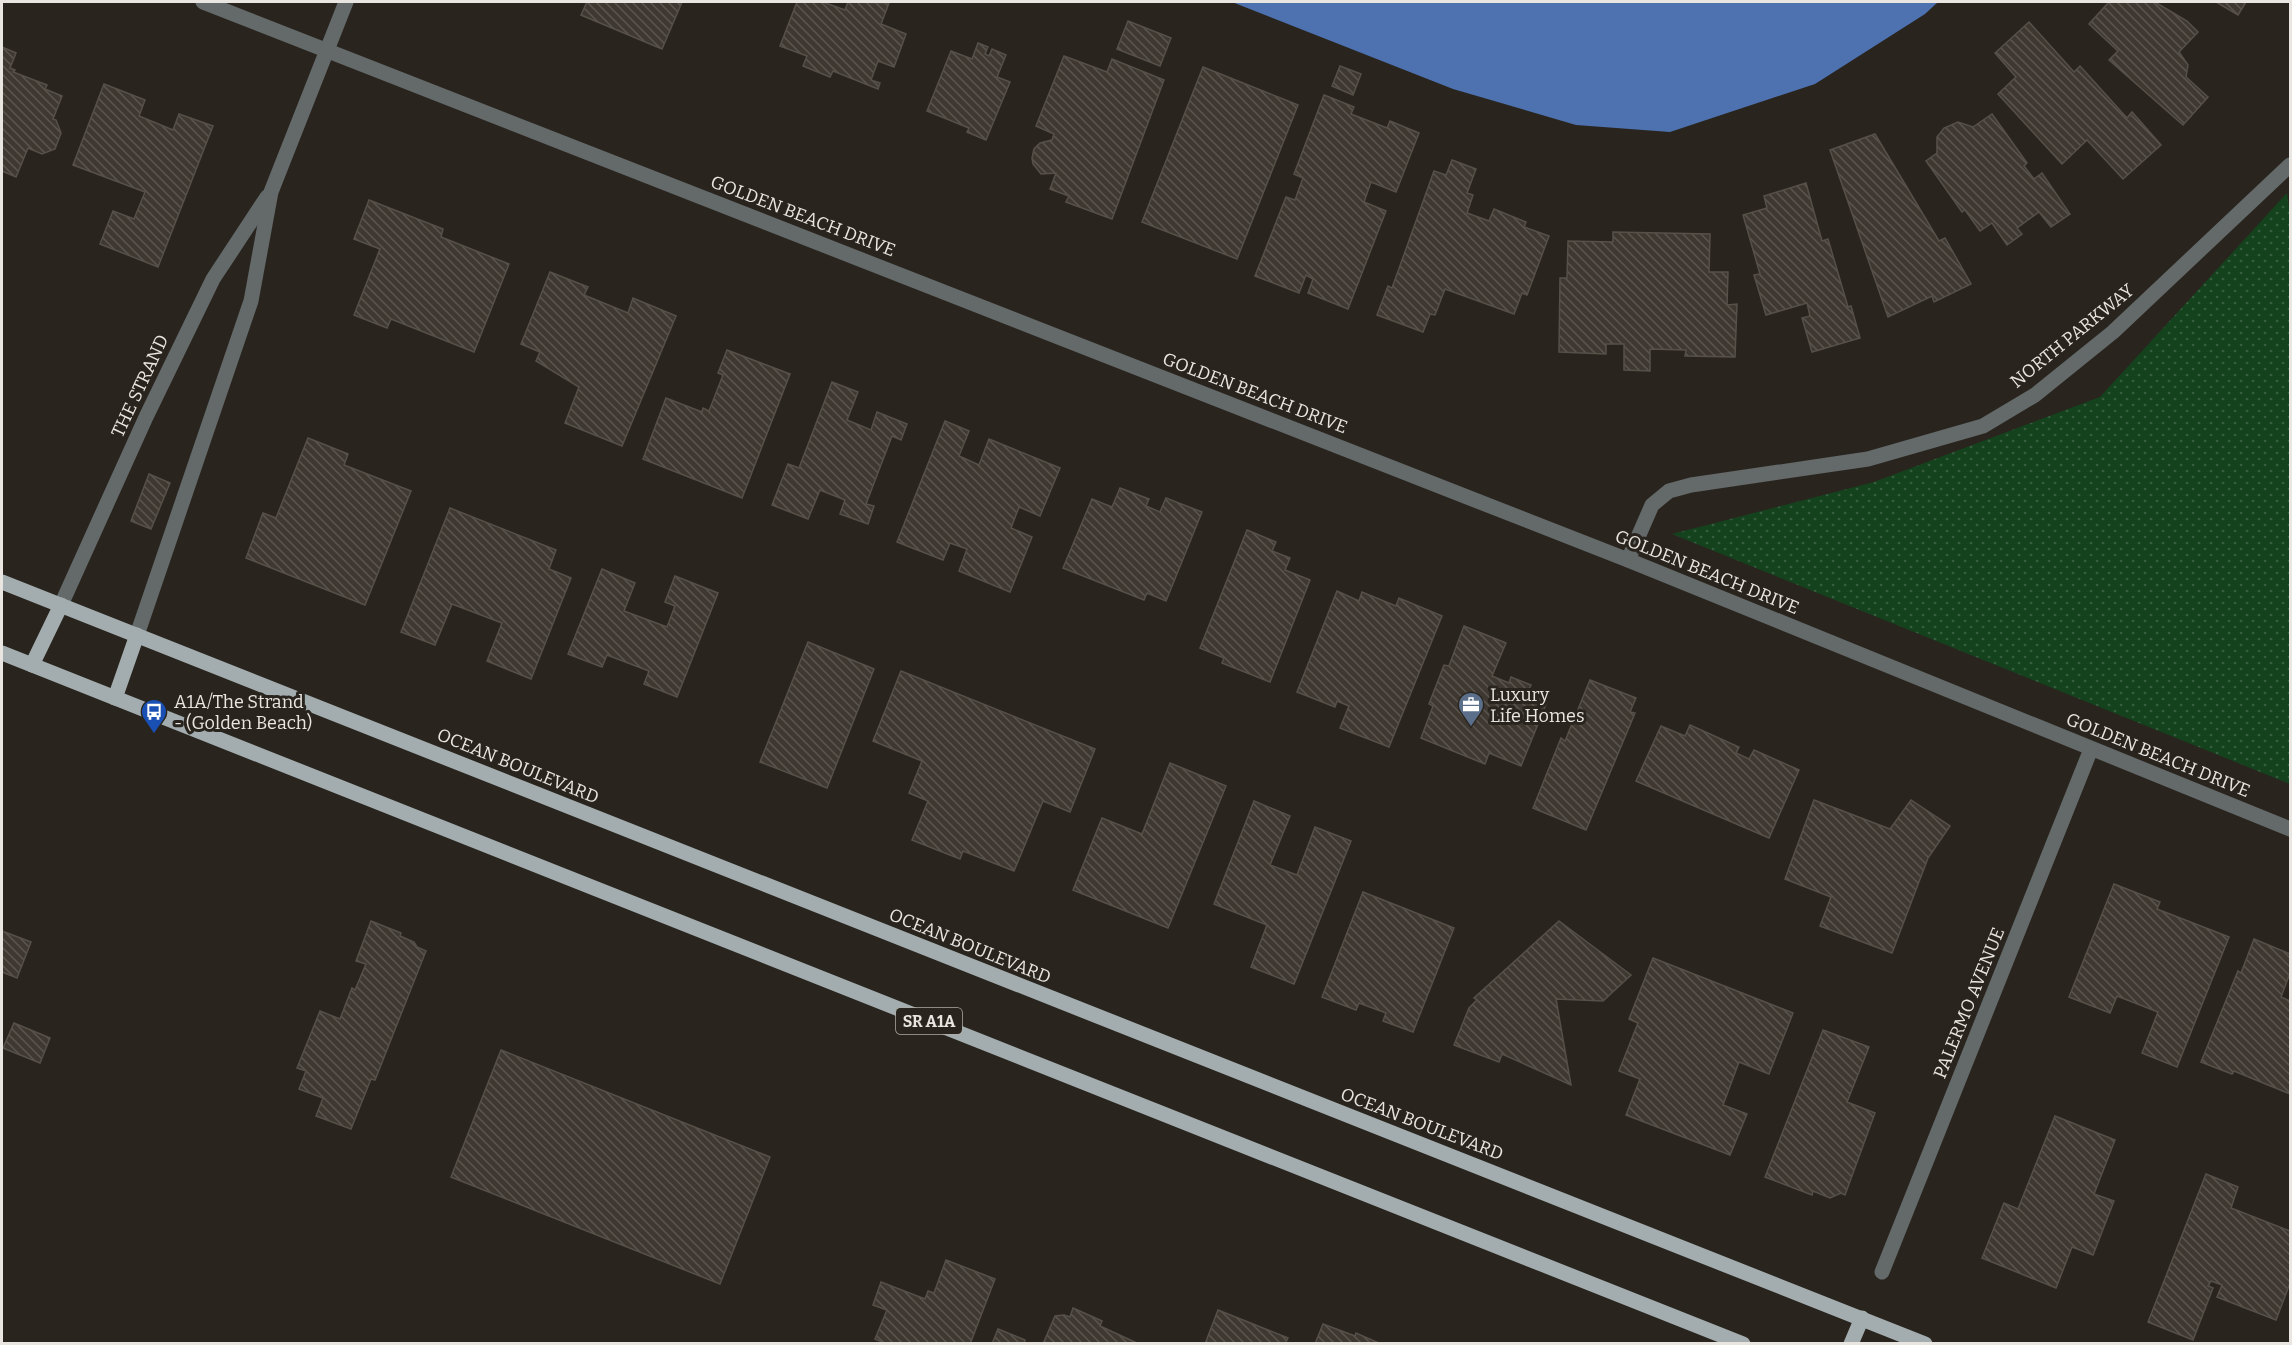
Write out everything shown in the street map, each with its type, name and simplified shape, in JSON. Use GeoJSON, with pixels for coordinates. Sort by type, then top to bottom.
{"type":"FeatureCollection","features":[{"type":"Feature","properties":{"kind":"main road","name":"OCEAN BOULEVARD"},"geometry":{"type":"LineString","coordinates":[[2,582],[1925,1344]]}},
{"type":"Feature","properties":{"kind":"main road"},"geometry":{"type":"LineString","coordinates":[[32,665],[61,605]]}},
{"type":"Feature","properties":{"kind":"main road"},"geometry":{"type":"LineString","coordinates":[[115,698],[137,635]]}},
{"type":"Feature","properties":{"kind":"main road","name":"SR A1A"},"geometry":{"type":"LineString","coordinates":[[2,653],[1743,1344]]}},
{"type":"Feature","properties":{"kind":"main road"},"geometry":{"type":"LineString","coordinates":[[1851,1344],[1862,1318]]}},
{"type":"Feature","properties":{"kind":"street","name":"GOLDEN BEACH DRIVE"},"geometry":{"type":"LineString","coordinates":[[203,2],[1628,560],[2290,829]]}},
{"type":"Feature","properties":{"kind":"street","name":"THE STRAND"},"geometry":{"type":"LineString","coordinates":[[137,635],[251,301],[271,192],[346,2]]}},
{"type":"Feature","properties":{"kind":"street","name":"NORTH PARKWAY"},"geometry":{"type":"LineString","coordinates":[[1628,560],[1652,505],[1669,491],[1691,485],[1868,459],[1983,426],[2035,395],[2113,332],[2290,165]]}},
{"type":"Feature","properties":{"kind":"street","name":"THE STRAND"},"geometry":{"type":"LineString","coordinates":[[61,605],[146,417],[213,279],[271,192]]}},
{"type":"Feature","properties":{"kind":"street","name":"PALERMO AVENUE"},"geometry":{"type":"LineString","coordinates":[[1882,1272],[2091,749]]}},
{"type":"Feature","properties":{"kind":"green space"},"geometry":{"type":"Polygon","coordinates":[[[2287,193],[2290,214],[2290,784],[1672,534],[1874,482],[2100,397],[2287,193]]]}},
{"type":"Feature","properties":{"kind":"water"},"geometry":{"type":"Polygon","coordinates":[[[1232,2],[1938,2],[1925,14],[1815,84],[1670,132],[1576,125],[1453,89],[1232,2]]]}},
{"type":"Feature","properties":{"kind":"building"},"geometry":{"type":"Polygon","coordinates":[[[587,2],[682,2],[662,49],[581,15],[587,2]]]}},
{"type":"Feature","properties":{"kind":"building"},"geometry":{"type":"Polygon","coordinates":[[[797,2],[823,2],[845,10],[848,2],[889,3],[881,24],[906,34],[894,67],[878,61],[871,80],[880,83],[878,89],[833,71],[830,77],[803,66],[807,56],[780,46],[797,2]]]}},
{"type":"Feature","properties":{"kind":"building"},"geometry":{"type":"Polygon","coordinates":[[[2109,2],[2155,2],[2187,21],[2198,32],[2179,52],[2188,65],[2186,77],[2208,97],[2183,125],[2109,60],[2118,51],[2089,24],[2109,2]]]}},
{"type":"Feature","properties":{"kind":"building"},"geometry":{"type":"Polygon","coordinates":[[[2216,2],[2246,2],[2238,15],[2216,2]]]}},
{"type":"Feature","properties":{"kind":"building"},"geometry":{"type":"Polygon","coordinates":[[[1128,21],[1171,38],[1160,66],[1117,49],[1128,21]]]}},
{"type":"Feature","properties":{"kind":"building"},"geometry":{"type":"Polygon","coordinates":[[[2029,22],[2074,72],[2080,66],[2127,118],[2132,112],[2161,145],[2123,179],[2087,140],[2062,164],[1998,94],[2016,77],[1995,53],[2029,22]]]}},
{"type":"Feature","properties":{"kind":"building"},"geometry":{"type":"Polygon","coordinates":[[[978,43],[988,47],[985,54],[989,56],[992,49],[1006,55],[997,77],[1010,82],[986,140],[967,132],[969,128],[927,111],[951,51],[972,59],[978,43]]]}},
{"type":"Feature","properties":{"kind":"building"},"geometry":{"type":"Polygon","coordinates":[[[2,47],[16,53],[10,68],[15,70],[13,72],[47,85],[45,89],[62,96],[53,119],[56,120],[61,133],[55,149],[42,154],[28,148],[16,177],[2,171],[2,47]]]}},
{"type":"Feature","properties":{"kind":"building"},"geometry":{"type":"Polygon","coordinates":[[[1064,56],[1107,72],[1112,59],[1164,80],[1112,219],[1066,202],[1069,196],[1050,189],[1056,173],[1041,174],[1033,164],[1034,149],[1040,143],[1052,140],[1054,134],[1036,126],[1064,56]]]}},
{"type":"Feature","properties":{"kind":"building"},"geometry":{"type":"Polygon","coordinates":[[[1340,66],[1361,74],[1353,95],[1332,86],[1340,66]]]}},
{"type":"Feature","properties":{"kind":"building"},"geometry":{"type":"Polygon","coordinates":[[[1203,67],[1298,105],[1237,259],[1142,222],[1203,67]]]}},
{"type":"Feature","properties":{"kind":"building"},"geometry":{"type":"Polygon","coordinates":[[[104,84],[145,100],[139,116],[173,130],[179,114],[213,126],[158,267],[100,244],[113,211],[134,219],[145,192],[73,165],[104,84]]]}},
{"type":"Feature","properties":{"kind":"building"},"geometry":{"type":"Polygon","coordinates":[[[1324,95],[1354,107],[1351,114],[1387,128],[1390,121],[1419,133],[1396,192],[1371,182],[1364,202],[1386,211],[1348,309],[1308,293],[1313,279],[1306,275],[1299,293],[1255,276],[1286,197],[1295,200],[1303,178],[1294,174],[1324,95]]]}},
{"type":"Feature","properties":{"kind":"building"},"geometry":{"type":"Polygon","coordinates":[[[1992,114],[2027,163],[2024,166],[2034,179],[2042,173],[2070,214],[2051,227],[2039,212],[2017,228],[2022,234],[2007,245],[1992,223],[1980,231],[1965,210],[1962,212],[1926,161],[1937,153],[1937,137],[1944,128],[1958,122],[1973,127],[1992,114]]]}},
{"type":"Feature","properties":{"kind":"building"},"geometry":{"type":"Polygon","coordinates":[[[1875,134],[1939,241],[1945,238],[1971,284],[1934,302],[1932,296],[1888,317],[1830,150],[1875,134]]]}},
{"type":"Feature","properties":{"kind":"building"},"geometry":{"type":"Polygon","coordinates":[[[1452,160],[1476,169],[1467,193],[1473,195],[1467,213],[1489,221],[1494,209],[1526,222],[1524,227],[1549,236],[1527,295],[1522,293],[1514,314],[1445,289],[1435,315],[1430,314],[1423,332],[1377,315],[1388,286],[1392,288],[1434,171],[1446,175],[1452,160]]]}},
{"type":"Feature","properties":{"kind":"building"},"geometry":{"type":"Polygon","coordinates":[[[1806,183],[1822,241],[1828,239],[1848,307],[1851,306],[1860,338],[1812,352],[1802,318],[1810,316],[1807,303],[1766,315],[1754,275],[1760,274],[1743,215],[1767,208],[1764,196],[1806,183]]]}},
{"type":"Feature","properties":{"kind":"building"},"geometry":{"type":"Polygon","coordinates":[[[369,200],[443,229],[441,237],[509,264],[474,352],[391,319],[387,328],[354,315],[380,249],[354,239],[369,200]]]}},
{"type":"Feature","properties":{"kind":"building"},"geometry":{"type":"Polygon","coordinates":[[[1613,232],[1710,234],[1709,272],[1728,272],[1727,305],[1737,304],[1735,357],[1685,356],[1686,350],[1650,349],[1650,371],[1624,370],[1624,344],[1606,344],[1606,354],[1559,352],[1560,278],[1567,278],[1568,241],[1613,242],[1613,232]]]}},
{"type":"Feature","properties":{"kind":"building"},"geometry":{"type":"Polygon","coordinates":[[[550,272],[588,287],[584,295],[628,313],[633,298],[676,316],[622,446],[565,423],[579,387],[536,361],[540,352],[521,344],[550,272]]]}},
{"type":"Feature","properties":{"kind":"building"},"geometry":{"type":"Polygon","coordinates":[[[727,350],[790,374],[742,498],[643,459],[666,398],[702,412],[703,408],[709,411],[723,375],[718,373],[727,350]]]}},
{"type":"Feature","properties":{"kind":"building"},"geometry":{"type":"Polygon","coordinates":[[[832,382],[858,392],[847,420],[871,430],[877,412],[907,424],[901,440],[892,436],[866,504],[874,506],[868,524],[840,514],[845,500],[820,490],[808,519],[772,505],[788,464],[799,468],[832,382]]]}},
{"type":"Feature","properties":{"kind":"building"},"geometry":{"type":"Polygon","coordinates":[[[945,421],[969,431],[959,456],[979,465],[989,439],[1060,468],[1040,516],[1019,507],[1011,528],[1032,537],[1010,592],[959,571],[967,549],[950,543],[943,560],[897,542],[945,421]]]}},
{"type":"Feature","properties":{"kind":"building"},"geometry":{"type":"Polygon","coordinates":[[[308,438],[348,454],[344,465],[411,491],[365,605],[246,558],[263,513],[276,518],[308,438]]]}},
{"type":"Feature","properties":{"kind":"building"},"geometry":{"type":"Polygon","coordinates":[[[149,474],[170,483],[151,529],[131,521],[149,474]]]}},
{"type":"Feature","properties":{"kind":"building"},"geometry":{"type":"Polygon","coordinates":[[[1120,488],[1149,499],[1146,506],[1160,512],[1166,498],[1202,512],[1166,601],[1147,593],[1144,600],[1063,568],[1092,499],[1112,507],[1120,488]]]}},
{"type":"Feature","properties":{"kind":"building"},"geometry":{"type":"Polygon","coordinates":[[[450,508],[556,550],[549,569],[571,578],[531,679],[487,661],[502,623],[452,604],[435,645],[401,632],[450,508]]]}},
{"type":"Feature","properties":{"kind":"building"},"geometry":{"type":"Polygon","coordinates":[[[1247,530],[1276,542],[1272,551],[1290,558],[1285,570],[1310,580],[1270,682],[1222,663],[1224,658],[1200,648],[1247,530]]]}},
{"type":"Feature","properties":{"kind":"building"},"geometry":{"type":"Polygon","coordinates":[[[602,569],[635,583],[624,611],[667,627],[675,606],[665,602],[675,576],[718,593],[677,697],[644,684],[649,671],[607,655],[602,667],[568,654],[602,569]]]}},
{"type":"Feature","properties":{"kind":"building"},"geometry":{"type":"Polygon","coordinates":[[[1337,591],[1359,601],[1362,592],[1396,606],[1399,598],[1442,616],[1389,747],[1340,728],[1349,706],[1337,701],[1335,707],[1297,692],[1337,591]]]}},
{"type":"Feature","properties":{"kind":"building"},"geometry":{"type":"Polygon","coordinates":[[[1464,626],[1506,643],[1492,676],[1509,683],[1511,677],[1531,685],[1527,694],[1547,702],[1521,766],[1489,753],[1485,764],[1421,738],[1433,706],[1429,704],[1444,665],[1449,666],[1464,626]]]}},
{"type":"Feature","properties":{"kind":"building"},"geometry":{"type":"Polygon","coordinates":[[[808,642],[874,669],[827,788],[760,762],[808,642]]]}},
{"type":"Feature","properties":{"kind":"building"},"geometry":{"type":"Polygon","coordinates":[[[901,671],[1095,749],[1070,812],[1043,801],[1014,871],[963,851],[960,859],[912,840],[928,801],[909,793],[922,761],[873,741],[901,671]]]}},
{"type":"Feature","properties":{"kind":"building"},"geometry":{"type":"Polygon","coordinates":[[[1590,680],[1636,698],[1630,712],[1635,713],[1586,830],[1533,808],[1561,738],[1565,741],[1590,680]]]}},
{"type":"Feature","properties":{"kind":"building"},"geometry":{"type":"Polygon","coordinates":[[[1690,725],[1739,747],[1736,753],[1749,759],[1754,750],[1799,770],[1769,838],[1636,781],[1661,726],[1685,736],[1690,725]]]}},
{"type":"Feature","properties":{"kind":"building"},"geometry":{"type":"Polygon","coordinates":[[[1170,763],[1226,786],[1168,928],[1073,890],[1102,818],[1142,834],[1170,763]]]}},
{"type":"Feature","properties":{"kind":"building"},"geometry":{"type":"Polygon","coordinates":[[[1814,800],[1890,829],[1911,800],[1950,826],[1928,858],[1892,953],[1820,926],[1831,897],[1785,879],[1814,800]]]}},
{"type":"Feature","properties":{"kind":"building"},"geometry":{"type":"Polygon","coordinates":[[[1254,801],[1290,816],[1270,865],[1297,875],[1315,827],[1351,841],[1294,984],[1251,967],[1267,925],[1214,904],[1254,801]]]}},
{"type":"Feature","properties":{"kind":"building"},"geometry":{"type":"Polygon","coordinates":[[[2114,884],[2160,902],[2157,909],[2229,937],[2177,1067],[2142,1053],[2158,1012],[2117,996],[2110,1013],[2069,997],[2114,884]]]}},
{"type":"Feature","properties":{"kind":"building"},"geometry":{"type":"Polygon","coordinates":[[[1363,892],[1454,928],[1413,1032],[1383,1021],[1386,1013],[1359,1003],[1356,1010],[1322,997],[1363,892]]]}},
{"type":"Feature","properties":{"kind":"building"},"geometry":{"type":"Polygon","coordinates":[[[371,921],[401,933],[400,936],[426,951],[375,1080],[371,1079],[351,1129],[316,1116],[323,1098],[299,1089],[306,1071],[297,1068],[320,1011],[340,1019],[352,988],[355,990],[366,964],[356,961],[371,921]]]}},
{"type":"Feature","properties":{"kind":"building"},"geometry":{"type":"Polygon","coordinates":[[[1559,921],[1631,975],[1603,1001],[1556,999],[1571,1085],[1502,1054],[1499,1062],[1454,1045],[1469,1008],[1477,1000],[1474,998],[1559,921]]]}},
{"type":"Feature","properties":{"kind":"building"},"geometry":{"type":"Polygon","coordinates":[[[2,931],[31,942],[17,978],[2,972],[2,931]]]}},
{"type":"Feature","properties":{"kind":"building"},"geometry":{"type":"Polygon","coordinates":[[[2254,939],[2290,954],[2290,973],[2281,997],[2290,1001],[2290,1094],[2234,1071],[2232,1074],[2201,1062],[2238,971],[2241,973],[2254,939]]]}},
{"type":"Feature","properties":{"kind":"building"},"geometry":{"type":"Polygon","coordinates":[[[1653,958],[1793,1013],[1769,1074],[1739,1062],[1723,1105],[1747,1114],[1730,1155],[1626,1115],[1640,1079],[1619,1071],[1638,1023],[1629,1019],[1653,958]]]}},
{"type":"Feature","properties":{"kind":"building"},"geometry":{"type":"Polygon","coordinates":[[[14,1023],[50,1038],[40,1063],[3,1048],[14,1023]]]}},
{"type":"Feature","properties":{"kind":"building"},"geometry":{"type":"Polygon","coordinates":[[[1823,1030],[1869,1047],[1847,1102],[1875,1113],[1845,1195],[1841,1193],[1830,1198],[1813,1191],[1812,1195],[1765,1177],[1823,1030]]]}},
{"type":"Feature","properties":{"kind":"building"},"geometry":{"type":"Polygon","coordinates":[[[501,1050],[770,1157],[720,1284],[451,1177],[501,1050]]]}},
{"type":"Feature","properties":{"kind":"building"},"geometry":{"type":"Polygon","coordinates":[[[2055,1116],[2115,1140],[2094,1194],[2114,1201],[2093,1255],[2072,1247],[2056,1288],[1982,1258],[2004,1203],[2018,1209],[2055,1116]]]}},
{"type":"Feature","properties":{"kind":"building"},"geometry":{"type":"Polygon","coordinates":[[[2206,1174],[2238,1187],[2231,1208],[2290,1231],[2290,1283],[2276,1320],[2217,1297],[2222,1285],[2211,1281],[2208,1286],[2213,1288],[2193,1340],[2148,1322],[2206,1174]]]}},
{"type":"Feature","properties":{"kind":"building"},"geometry":{"type":"Polygon","coordinates":[[[946,1260],[995,1279],[970,1344],[887,1344],[875,1339],[887,1310],[873,1305],[881,1282],[925,1299],[928,1291],[934,1293],[946,1260]]]}},
{"type":"Feature","properties":{"kind":"building"},"geometry":{"type":"Polygon","coordinates":[[[1073,1308],[1102,1321],[1100,1326],[1139,1344],[1043,1344],[1055,1316],[1070,1317],[1073,1308]]]}},
{"type":"Feature","properties":{"kind":"building"},"geometry":{"type":"Polygon","coordinates":[[[1218,1310],[1288,1338],[1285,1344],[1205,1344],[1218,1310]]]}},
{"type":"Feature","properties":{"kind":"building"},"geometry":{"type":"Polygon","coordinates":[[[1323,1324],[1355,1336],[1356,1333],[1381,1344],[1315,1344],[1323,1324]]]}},
{"type":"Feature","properties":{"kind":"building"},"geometry":{"type":"Polygon","coordinates":[[[998,1329],[1025,1340],[1024,1344],[992,1344],[998,1329]]]}},
{"type":"Feature","properties":{"kind":"place","name":"Luxury Life Homes"},"geometry":{"type":"Point","coordinates":[1471,728]}},
{"type":"Feature","properties":{"kind":"place","name":"A1A/The Strand - (Golden Beach)"},"geometry":{"type":"Point","coordinates":[154,735]}}]}
